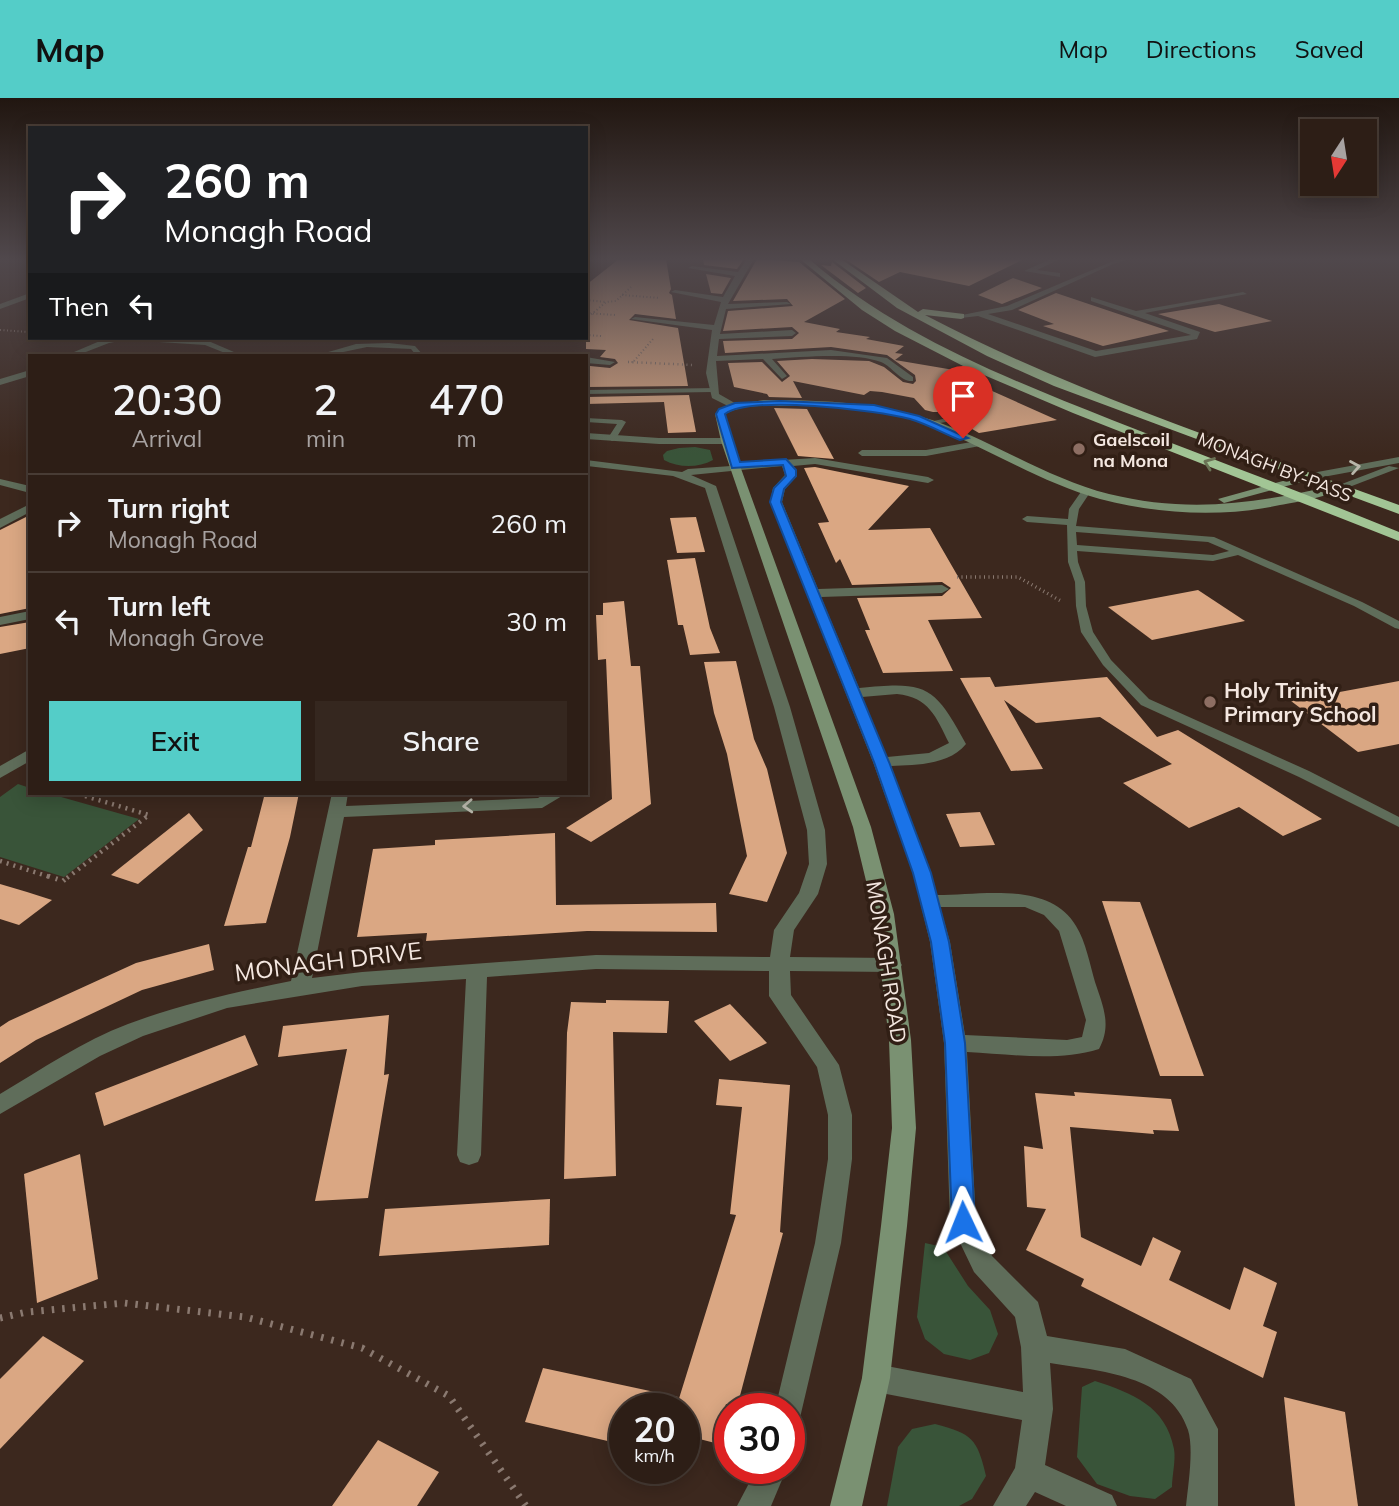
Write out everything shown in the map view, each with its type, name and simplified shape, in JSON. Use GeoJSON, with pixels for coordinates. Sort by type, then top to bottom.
{"type":"FeatureCollection","features":[{"type":"Feature","properties":{"kind":"highway","name":"MONAGH BY-PASS"},"geometry":{"type":"LineString","coordinates":[[895,325],[923,343],[1000,378],[1399,537]]}},
{"type":"Feature","properties":{"kind":"highway","name":"MONAGH BY-PASS"},"geometry":{"type":"LineString","coordinates":[[934,325],[1058,384],[1399,510]]}},
{"type":"Feature","properties":{"kind":"highway"},"geometry":{"type":"LineString","coordinates":[[953,325],[957,337]]}},
{"type":"Feature","properties":{"kind":"highway"},"geometry":{"type":"LineString","coordinates":[[1058,384],[1116,414],[1292,482],[1299,498]]}},
{"type":"Feature","properties":{"kind":"highway"},"geometry":{"type":"LineString","coordinates":[[1312,476],[1315,493],[1399,527]]}},
{"type":"Feature","properties":{"kind":"street"},"geometry":{"type":"LineString","coordinates":[[671,325],[717,332],[792,333]]}},
{"type":"Feature","properties":{"kind":"street"},"geometry":{"type":"LineString","coordinates":[[719,325],[712,359],[712,390],[719,399],[735,406],[826,404],[874,408],[929,423],[1086,491],[1157,505],[1215,509],[1261,506],[1299,498],[1380,474],[1399,463]]}},
{"type":"Feature","properties":{"kind":"street"},"geometry":{"type":"LineString","coordinates":[[1009,325],[1095,354],[1194,337],[1197,334],[1171,325]]}},
{"type":"Feature","properties":{"kind":"street"},"geometry":{"type":"LineString","coordinates":[[74,354],[115,340]]}},
{"type":"Feature","properties":{"kind":"street"},"geometry":{"type":"LineString","coordinates":[[169,340],[206,343],[234,354]]}},
{"type":"Feature","properties":{"kind":"street"},"geometry":{"type":"LineString","coordinates":[[712,359],[831,353],[884,360],[910,379]]}},
{"type":"Feature","properties":{"kind":"street"},"geometry":{"type":"LineString","coordinates":[[764,355],[782,376]]}},
{"type":"Feature","properties":{"kind":"street"},"geometry":{"type":"LineString","coordinates":[[588,360],[610,362]]}},
{"type":"Feature","properties":{"kind":"street"},"geometry":{"type":"LineString","coordinates":[[0,382],[28,374]]}},
{"type":"Feature","properties":{"kind":"street","name":"MONAGH ROAD"},"geometry":{"type":"LineString","coordinates":[[735,406],[720,414],[726,440],[862,827],[884,914],[900,1040],[904,1128],[876,1378],[846,1506]]}},
{"type":"Feature","properties":{"kind":"street"},"geometry":{"type":"LineString","coordinates":[[588,436],[659,441],[726,440]]}},
{"type":"Feature","properties":{"kind":"street"},"geometry":{"type":"LineString","coordinates":[[588,462],[612,438]]}},
{"type":"Feature","properties":{"kind":"street"},"geometry":{"type":"LineString","coordinates":[[655,470],[643,461],[649,450],[659,441]]}},
{"type":"Feature","properties":{"kind":"street"},"geometry":{"type":"LineString","coordinates":[[675,473],[815,461],[928,480]]}},
{"type":"Feature","properties":{"kind":"street"},"geometry":{"type":"LineString","coordinates":[[786,462],[791,476],[779,488],[776,502],[881,762],[922,873],[940,942],[955,1043],[963,1222],[984,1264],[1028,1311],[1035,1347],[1038,1409],[1029,1473],[1009,1506]]}},
{"type":"Feature","properties":{"kind":"street"},"geometry":{"type":"LineString","coordinates":[[588,463],[675,473],[710,486],[782,707],[816,830],[818,864],[808,894],[784,930],[779,964],[780,996],[828,1065],[840,1115],[840,1158],[828,1243],[793,1393]]}},
{"type":"Feature","properties":{"kind":"street"},"geometry":{"type":"LineString","coordinates":[[1157,505],[1214,501],[1312,476],[1399,463]]}},
{"type":"Feature","properties":{"kind":"street"},"geometry":{"type":"LineString","coordinates":[[0,482],[28,489]]}},
{"type":"Feature","properties":{"kind":"street"},"geometry":{"type":"LineString","coordinates":[[0,524],[28,508]]}},
{"type":"Feature","properties":{"kind":"street"},"geometry":{"type":"LineString","coordinates":[[813,593],[942,589]]}},
{"type":"Feature","properties":{"kind":"street"},"geometry":{"type":"LineString","coordinates":[[0,621],[28,615]]}},
{"type":"Feature","properties":{"kind":"street"},"geometry":{"type":"LineString","coordinates":[[853,693],[892,690],[918,693],[935,703],[958,744],[948,754],[881,762]]}},
{"type":"Feature","properties":{"kind":"street"},"geometry":{"type":"LineString","coordinates":[[0,773],[28,755]]}},
{"type":"Feature","properties":{"kind":"street"},"geometry":{"type":"LineString","coordinates":[[300,987],[340,795]]}},
{"type":"Feature","properties":{"kind":"street"},"geometry":{"type":"LineString","coordinates":[[336,812],[542,803],[555,795]]}},
{"type":"Feature","properties":{"kind":"street"},"geometry":{"type":"LineString","coordinates":[[929,901],[1027,901],[1051,910],[1069,929],[1097,1020],[1091,1043],[1068,1048],[955,1043]]}},
{"type":"Feature","properties":{"kind":"street","name":"MONAGH DRIVE"},"geometry":{"type":"LineString","coordinates":[[0,1105],[81,1055],[135,1030],[226,1000],[300,987],[596,962],[892,965]]}},
{"type":"Feature","properties":{"kind":"street"},"geometry":{"type":"LineString","coordinates":[[469,1155],[477,970]]}},
{"type":"Feature","properties":{"kind":"street"},"geometry":{"type":"LineString","coordinates":[[1035,1347],[1125,1362],[1181,1389],[1203,1429],[1202,1506]]}},
{"type":"Feature","properties":{"kind":"street"},"geometry":{"type":"LineString","coordinates":[[876,1378],[1038,1409]]}},
{"type":"Feature","properties":{"kind":"street"},"geometry":{"type":"LineString","coordinates":[[1029,1473],[1101,1506]]}},
{"type":"Feature","properties":{"kind":"street"},"geometry":{"type":"LineString","coordinates":[[754,1506],[767,1484]]}},
{"type":"Feature","properties":{"kind":"lane"},"geometry":{"type":"LineString","coordinates":[[325,354],[359,344],[413,347],[418,354]]}},
{"type":"Feature","properties":{"kind":"lane"},"geometry":{"type":"LineString","coordinates":[[588,392],[712,390]]}},
{"type":"Feature","properties":{"kind":"lane"},"geometry":{"type":"LineString","coordinates":[[929,423],[965,416]]}},
{"type":"Feature","properties":{"kind":"lane"},"geometry":{"type":"LineString","coordinates":[[588,420],[622,422],[612,438]]}},
{"type":"Feature","properties":{"kind":"lane"},"geometry":{"type":"LineString","coordinates":[[862,453],[926,453],[976,444]]}},
{"type":"Feature","properties":{"kind":"lane"},"geometry":{"type":"LineString","coordinates":[[1086,491],[1073,509],[1073,562],[1080,582],[1080,603],[1087,632],[1107,662],[1145,702],[1304,774],[1399,823]]}},
{"type":"Feature","properties":{"kind":"lane"},"geometry":{"type":"LineString","coordinates":[[1027,519],[1210,539],[1367,608],[1399,626]]}},
{"type":"Feature","properties":{"kind":"lane"},"geometry":{"type":"LineString","coordinates":[[1072,548],[1213,558],[1241,551]]}},
{"type":"Feature","properties":{"kind":"path"},"geometry":{"type":"LineString","coordinates":[[0,330],[28,332]]}},
{"type":"Feature","properties":{"kind":"path"},"geometry":{"type":"LineString","coordinates":[[588,335],[601,336]]}},
{"type":"Feature","properties":{"kind":"path"},"geometry":{"type":"LineString","coordinates":[[633,362],[653,339]]}},
{"type":"Feature","properties":{"kind":"path"},"geometry":{"type":"LineString","coordinates":[[610,362],[693,365]]}},
{"type":"Feature","properties":{"kind":"path"},"geometry":{"type":"LineString","coordinates":[[942,589],[936,578],[990,575],[1018,578],[1063,602],[1080,603]]}},
{"type":"Feature","properties":{"kind":"path"},"geometry":{"type":"LineString","coordinates":[[0,861],[63,881],[149,815],[82,795]]}},
{"type":"Feature","properties":{"kind":"path"},"geometry":{"type":"LineString","coordinates":[[0,1318],[40,1311],[124,1303],[246,1317],[362,1348],[449,1396],[526,1506]]}},
{"type":"Feature","properties":{"kind":"green space"},"geometry":{"type":"Polygon","coordinates":[[[679,448],[710,450],[713,460],[688,466],[664,460],[663,455],[667,451],[679,448]]]}},
{"type":"Feature","properties":{"kind":"green space"},"geometry":{"type":"Polygon","coordinates":[[[18,784],[28,787],[28,795],[54,795],[139,819],[64,877],[0,857],[0,797],[18,784]]]}},
{"type":"Feature","properties":{"kind":"green space"},"geometry":{"type":"Polygon","coordinates":[[[925,1243],[943,1247],[968,1286],[990,1310],[998,1334],[989,1353],[970,1360],[944,1354],[925,1339],[917,1317],[925,1243]]]}},
{"type":"Feature","properties":{"kind":"green space"},"geometry":{"type":"Polygon","coordinates":[[[1095,1381],[1145,1403],[1155,1412],[1170,1434],[1174,1449],[1172,1487],[1155,1499],[1130,1496],[1097,1484],[1077,1457],[1082,1387],[1095,1381]]]}},
{"type":"Feature","properties":{"kind":"green space"},"geometry":{"type":"Polygon","coordinates":[[[935,1424],[965,1435],[976,1445],[986,1476],[972,1499],[959,1506],[887,1506],[898,1447],[912,1429],[935,1424]]]}},
{"type":"Feature","properties":{"kind":"building"},"geometry":{"type":"Polygon","coordinates":[[[588,325],[658,325],[678,328],[688,386],[588,387],[590,366],[610,368],[618,363],[615,359],[600,357],[606,350],[586,349],[588,325]]]}},
{"type":"Feature","properties":{"kind":"building"},"geometry":{"type":"Polygon","coordinates":[[[725,325],[818,325],[840,329],[836,332],[904,346],[895,353],[903,354],[895,360],[954,370],[943,377],[972,382],[1057,420],[979,433],[960,422],[970,419],[971,415],[966,412],[948,415],[933,412],[925,410],[914,398],[882,392],[870,391],[864,395],[793,381],[802,398],[769,397],[767,394],[734,387],[728,363],[762,362],[782,382],[790,376],[777,361],[869,361],[884,367],[903,382],[913,384],[916,381],[915,375],[887,355],[831,347],[725,353],[723,341],[792,339],[799,333],[792,327],[723,331],[725,325]]]}},
{"type":"Feature","properties":{"kind":"building"},"geometry":{"type":"Polygon","coordinates":[[[1150,325],[1169,331],[1103,346],[1043,326],[1150,325]]]}},
{"type":"Feature","properties":{"kind":"building"},"geometry":{"type":"Polygon","coordinates":[[[1192,325],[1253,325],[1215,332],[1192,325]]]}},
{"type":"Feature","properties":{"kind":"building"},"geometry":{"type":"Polygon","coordinates":[[[689,395],[696,432],[668,433],[664,402],[588,404],[588,397],[689,395]]]}},
{"type":"Feature","properties":{"kind":"building"},"geometry":{"type":"Polygon","coordinates":[[[774,408],[807,409],[834,459],[798,456],[774,408]]]}},
{"type":"Feature","properties":{"kind":"building"},"geometry":{"type":"Polygon","coordinates":[[[815,467],[909,486],[868,530],[930,528],[982,618],[928,620],[953,671],[883,673],[865,630],[870,630],[857,598],[942,596],[951,588],[942,582],[852,585],[840,559],[836,563],[818,523],[829,522],[804,468],[815,467]]]}},
{"type":"Feature","properties":{"kind":"building"},"geometry":{"type":"Polygon","coordinates":[[[28,516],[28,608],[0,614],[0,530],[28,516]]]}},
{"type":"Feature","properties":{"kind":"building"},"geometry":{"type":"Polygon","coordinates":[[[696,517],[705,552],[677,553],[670,518],[696,517]]]}},
{"type":"Feature","properties":{"kind":"building"},"geometry":{"type":"Polygon","coordinates":[[[695,558],[710,628],[720,653],[690,655],[683,625],[678,625],[667,560],[695,558]]]}},
{"type":"Feature","properties":{"kind":"building"},"geometry":{"type":"Polygon","coordinates":[[[1198,590],[1245,621],[1152,640],[1108,607],[1198,590]]]}},
{"type":"Feature","properties":{"kind":"building"},"geometry":{"type":"Polygon","coordinates":[[[624,601],[631,666],[640,666],[651,804],[591,842],[566,828],[612,799],[606,659],[598,660],[596,615],[603,615],[603,603],[624,601]]]}},
{"type":"Feature","properties":{"kind":"building"},"geometry":{"type":"Polygon","coordinates":[[[28,622],[28,648],[0,654],[0,627],[28,622]]]}},
{"type":"Feature","properties":{"kind":"building"},"geometry":{"type":"Polygon","coordinates":[[[736,661],[754,739],[767,769],[787,853],[767,902],[729,894],[747,856],[727,754],[714,713],[704,662],[736,661]]]}},
{"type":"Feature","properties":{"kind":"building"},"geometry":{"type":"Polygon","coordinates":[[[990,677],[995,687],[1107,677],[1157,737],[1178,730],[1322,819],[1283,836],[1239,807],[1189,828],[1123,783],[1172,764],[1100,717],[1036,723],[1004,700],[1043,769],[1011,771],[960,678],[990,677]]]}},
{"type":"Feature","properties":{"kind":"building"},"geometry":{"type":"Polygon","coordinates":[[[1399,681],[1399,744],[1358,752],[1291,701],[1399,681]]]}},
{"type":"Feature","properties":{"kind":"building"},"geometry":{"type":"Polygon","coordinates":[[[264,795],[299,795],[266,923],[224,926],[248,847],[251,847],[264,795]]]}},
{"type":"Feature","properties":{"kind":"building"},"geometry":{"type":"Polygon","coordinates":[[[980,812],[995,845],[960,847],[946,814],[980,812]]]}},
{"type":"Feature","properties":{"kind":"building"},"geometry":{"type":"Polygon","coordinates":[[[189,813],[203,830],[138,884],[111,875],[189,813]]]}},
{"type":"Feature","properties":{"kind":"building"},"geometry":{"type":"Polygon","coordinates":[[[555,833],[556,905],[716,903],[717,932],[587,931],[426,941],[427,933],[357,937],[373,849],[435,845],[435,840],[555,833]]]}},
{"type":"Feature","properties":{"kind":"building"},"geometry":{"type":"Polygon","coordinates":[[[0,884],[52,900],[19,925],[0,919],[0,884]]]}},
{"type":"Feature","properties":{"kind":"building"},"geometry":{"type":"Polygon","coordinates":[[[1102,901],[1140,902],[1204,1076],[1160,1076],[1102,901]]]}},
{"type":"Feature","properties":{"kind":"building"},"geometry":{"type":"Polygon","coordinates":[[[209,944],[214,970],[142,990],[36,1040],[0,1063],[0,1027],[9,1021],[136,963],[209,944]]]}},
{"type":"Feature","properties":{"kind":"building"},"geometry":{"type":"Polygon","coordinates":[[[606,1000],[669,1001],[667,1033],[613,1032],[616,1176],[564,1179],[567,1033],[571,1002],[606,1003],[606,1000]]]}},
{"type":"Feature","properties":{"kind":"building"},"geometry":{"type":"Polygon","coordinates":[[[730,1004],[767,1043],[730,1061],[694,1021],[730,1004]]]}},
{"type":"Feature","properties":{"kind":"building"},"geometry":{"type":"Polygon","coordinates":[[[389,1015],[384,1075],[389,1074],[368,1198],[315,1201],[347,1049],[278,1057],[283,1026],[389,1015]]]}},
{"type":"Feature","properties":{"kind":"building"},"geometry":{"type":"Polygon","coordinates":[[[245,1035],[258,1065],[104,1126],[95,1093],[245,1035]]]}},
{"type":"Feature","properties":{"kind":"building"},"geometry":{"type":"Polygon","coordinates":[[[719,1079],[790,1085],[780,1232],[783,1233],[741,1393],[714,1393],[714,1443],[700,1439],[700,1393],[681,1393],[736,1215],[730,1214],[742,1107],[716,1105],[719,1079]]]}},
{"type":"Feature","properties":{"kind":"building"},"geometry":{"type":"Polygon","coordinates":[[[1074,1092],[1171,1099],[1179,1131],[1153,1130],[1154,1134],[1070,1127],[1081,1237],[1141,1266],[1153,1237],[1181,1251],[1169,1280],[1230,1310],[1244,1267],[1277,1283],[1263,1326],[1277,1332],[1263,1378],[1081,1286],[1084,1279],[1026,1250],[1046,1209],[1027,1207],[1024,1146],[1043,1149],[1035,1093],[1075,1096],[1074,1092]]]}},
{"type":"Feature","properties":{"kind":"building"},"geometry":{"type":"Polygon","coordinates":[[[80,1154],[98,1279],[37,1303],[24,1174],[80,1154]]]}},
{"type":"Feature","properties":{"kind":"building"},"geometry":{"type":"Polygon","coordinates":[[[550,1199],[549,1245],[379,1256],[385,1209],[550,1199]]]}},
{"type":"Feature","properties":{"kind":"building"},"geometry":{"type":"Polygon","coordinates":[[[43,1336],[84,1361],[0,1449],[0,1379],[43,1336]]]}},
{"type":"Feature","properties":{"kind":"building"},"geometry":{"type":"Polygon","coordinates":[[[543,1368],[659,1393],[609,1393],[609,1441],[525,1422],[543,1368]]]}},
{"type":"Feature","properties":{"kind":"building"},"geometry":{"type":"Polygon","coordinates":[[[1284,1397],[1345,1412],[1358,1506],[1295,1506],[1284,1397]]]}},
{"type":"Feature","properties":{"kind":"building"},"geometry":{"type":"Polygon","coordinates":[[[378,1440],[439,1472],[417,1506],[332,1506],[378,1440]]]}},
{"type":"Feature","properties":{"kind":"place","name":"Gaelscoil na Mona"},"geometry":{"type":"Point","coordinates":[1079,449]}},
{"type":"Feature","properties":{"kind":"place","name":"Holy Trinity Primary School"},"geometry":{"type":"Point","coordinates":[1210,702]}},
{"type":"Feature","properties":{"kind":"route"},"geometry":{"type":"LineString","coordinates":[[963,438],[916,418],[874,408],[780,403],[735,406],[726,408],[720,414],[736,466],[786,462],[791,470],[787,482],[779,488],[776,502],[881,762],[922,873],[940,942],[955,1043],[963,1222]]}}]}
